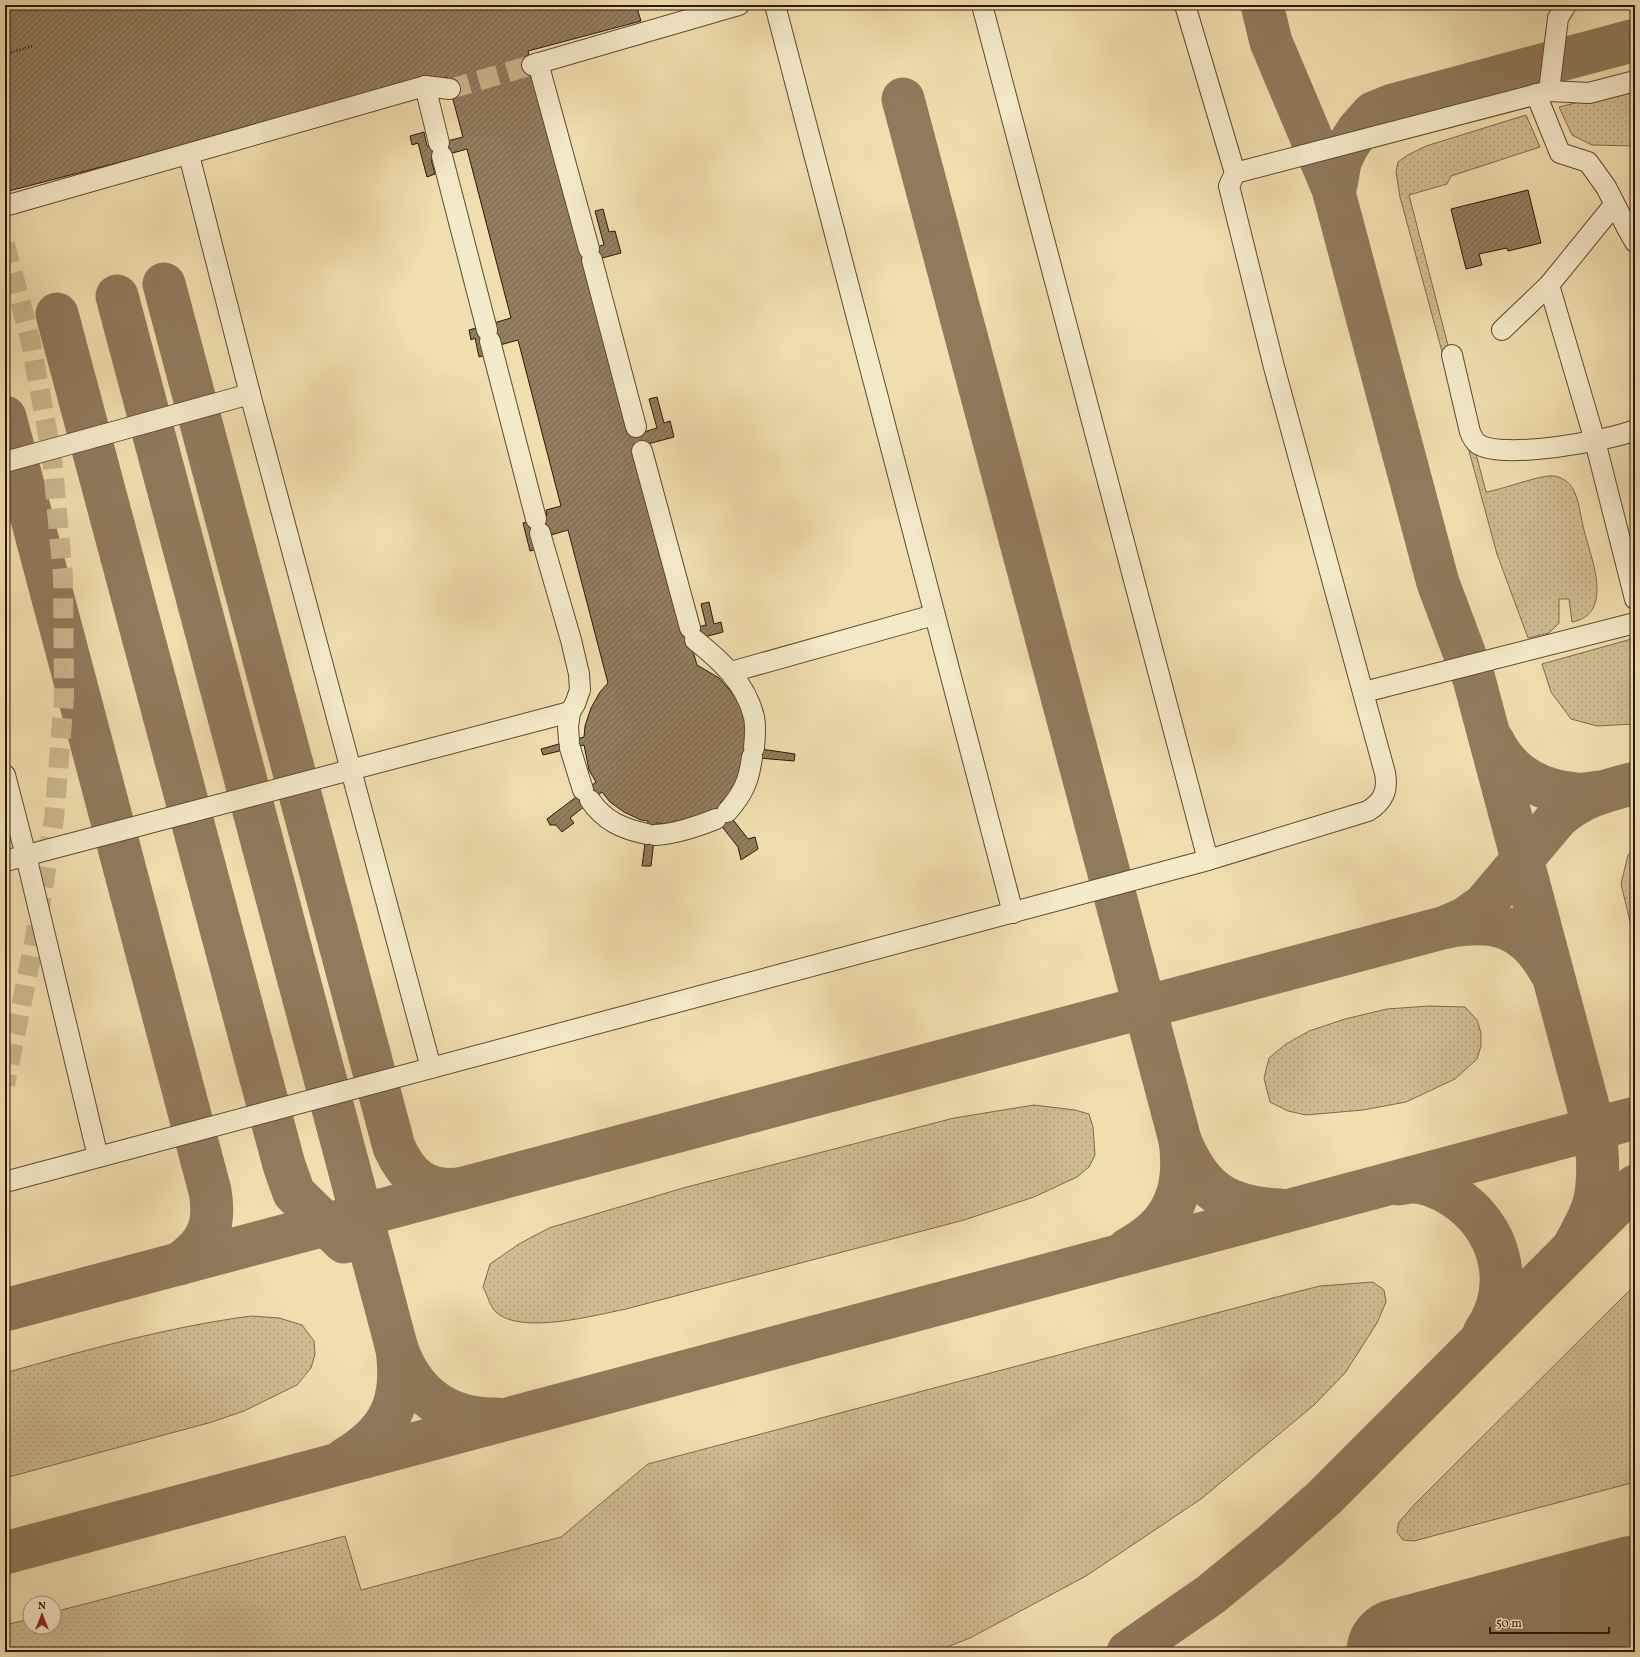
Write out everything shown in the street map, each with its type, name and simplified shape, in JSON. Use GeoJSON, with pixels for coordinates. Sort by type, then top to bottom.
{"type":"FeatureCollection","features":[{"type":"Feature","properties":{"kind":"lane"},"geometry":{"type":"LineString","coordinates":[[636,427],[590,255],[535,64],[739,5]]}},
{"type":"Feature","properties":{"kind":"lane"},"geometry":{"type":"LineString","coordinates":[[775,5],[1013,913]]}},
{"type":"Feature","properties":{"kind":"lane"},"geometry":{"type":"LineString","coordinates":[[982,5],[1208,860]]}},
{"type":"Feature","properties":{"kind":"lane"},"geometry":{"type":"LineString","coordinates":[[5,1182],[1208,860],[1368,811],[1380,801],[1386,790],[1385,773],[1257,302],[1229,186],[1235,173],[1185,5]]}},
{"type":"Feature","properties":{"kind":"lane"},"geometry":{"type":"LineString","coordinates":[[1566,5],[1558,18],[1543,92],[1560,153],[1588,162],[1606,188],[1635,242]]}},
{"type":"Feature","properties":{"kind":"lane"},"geometry":{"type":"LineString","coordinates":[[1235,173],[1543,92],[1589,93],[1635,81]]}},
{"type":"Feature","properties":{"kind":"lane"},"geometry":{"type":"LineString","coordinates":[[425,86],[538,526],[571,640],[579,674],[580,690],[575,704],[570,712],[568,727],[569,744],[587,795],[598,812],[624,828],[651,834],[665,834],[681,830],[721,815],[742,792],[748,780],[753,753],[753,716],[746,697],[731,672],[693,634],[642,452]]}},
{"type":"Feature","properties":{"kind":"lane"},"geometry":{"type":"LineString","coordinates":[[5,206],[425,86],[450,89]]}},
{"type":"Feature","properties":{"kind":"lane"},"geometry":{"type":"LineString","coordinates":[[189,154],[250,394],[431,1068]]}},
{"type":"Feature","properties":{"kind":"lane"},"geometry":{"type":"LineString","coordinates":[[1502,330],[1549,285],[1614,205]]}},
{"type":"Feature","properties":{"kind":"lane"},"geometry":{"type":"LineString","coordinates":[[1549,285],[1595,441],[1635,599]]}},
{"type":"Feature","properties":{"kind":"lane"},"geometry":{"type":"LineString","coordinates":[[1452,355],[1470,432],[1473,439],[1478,444],[1498,450],[1561,447],[1595,441],[1635,430]]}},
{"type":"Feature","properties":{"kind":"lane"},"geometry":{"type":"LineString","coordinates":[[5,462],[250,394]]}},
{"type":"Feature","properties":{"kind":"lane"},"geometry":{"type":"LineString","coordinates":[[731,672],[934,615]]}},
{"type":"Feature","properties":{"kind":"lane"},"geometry":{"type":"LineString","coordinates":[[1364,692],[1635,623]]}},
{"type":"Feature","properties":{"kind":"lane"},"geometry":{"type":"LineString","coordinates":[[5,861],[570,712]]}},
{"type":"Feature","properties":{"kind":"lane"},"geometry":{"type":"LineString","coordinates":[[5,775],[26,856],[98,1157]]}},
{"type":"Feature","properties":{"kind":"path"},"geometry":{"type":"LineString","coordinates":[[5,54],[32,46]]}},
{"type":"Feature","properties":{"kind":"shaded area"},"geometry":{"type":"Polygon","coordinates":[[[1635,88],[1635,146],[1592,145],[1572,135],[1559,107],[1635,88]]]}},
{"type":"Feature","properties":{"kind":"shaded area"},"geometry":{"type":"Polygon","coordinates":[[[1526,115],[1540,147],[1451,176],[1447,184],[1409,195],[1486,492],[1540,477],[1554,476],[1565,480],[1569,484],[1575,493],[1578,503],[1595,569],[1597,597],[1593,608],[1585,617],[1572,622],[1569,599],[1559,599],[1559,623],[1549,633],[1528,638],[1497,554],[1400,197],[1396,172],[1398,162],[1406,156],[1426,146],[1526,115]]]}},
{"type":"Feature","properties":{"kind":"shaded area"},"geometry":{"type":"Polygon","coordinates":[[[1635,638],[1635,724],[1597,726],[1571,719],[1551,692],[1542,664],[1635,638]]]}},
{"type":"Feature","properties":{"kind":"shaded area"},"geometry":{"type":"Polygon","coordinates":[[[1635,848],[1635,942],[1621,884],[1628,855],[1635,848]]]}},
{"type":"Feature","properties":{"kind":"shaded area"},"geometry":{"type":"Polygon","coordinates":[[[1429,1006],[1465,1007],[1477,1020],[1481,1033],[1481,1046],[1477,1059],[1455,1079],[1406,1102],[1363,1110],[1306,1115],[1288,1111],[1270,1102],[1264,1078],[1269,1058],[1286,1044],[1309,1031],[1345,1019],[1387,1009],[1429,1006]]]}},
{"type":"Feature","properties":{"kind":"shaded area"},"geometry":{"type":"Polygon","coordinates":[[[1034,1105],[1075,1110],[1089,1114],[1093,1127],[1095,1155],[1089,1167],[1077,1177],[1034,1197],[964,1220],[626,1309],[577,1319],[539,1323],[521,1322],[506,1318],[493,1309],[483,1287],[490,1264],[519,1244],[549,1228],[683,1188],[954,1118],[1034,1105]]]}},
{"type":"Feature","properties":{"kind":"shaded area"},"geometry":{"type":"Polygon","coordinates":[[[1373,1282],[1384,1290],[1386,1302],[1377,1323],[1345,1373],[1314,1405],[1201,1499],[1086,1576],[970,1638],[934,1652],[5,1652],[5,1625],[22,1621],[22,1635],[62,1635],[62,1610],[345,1536],[361,1590],[561,1537],[648,1464],[1320,1286],[1373,1282]]]}},
{"type":"Feature","properties":{"kind":"shaded area"},"geometry":{"type":"Polygon","coordinates":[[[1635,1285],[1635,1482],[1414,1541],[1403,1540],[1397,1532],[1399,1522],[1415,1504],[1635,1285]]]}},
{"type":"Feature","properties":{"kind":"shaded area"},"geometry":{"type":"Polygon","coordinates":[[[251,1316],[279,1318],[302,1325],[314,1341],[315,1354],[311,1368],[297,1385],[244,1411],[212,1422],[5,1478],[5,1373],[158,1333],[189,1326],[251,1316]]]}},
{"type":"Feature","properties":{"kind":"building"},"geometry":{"type":"Polygon","coordinates":[[[5,5],[636,5],[641,21],[528,51],[579,246],[588,249],[604,245],[595,211],[603,209],[609,232],[615,231],[621,253],[591,261],[641,433],[657,428],[649,399],[657,397],[664,423],[670,421],[674,437],[644,445],[685,630],[706,625],[701,604],[709,602],[714,624],[721,622],[723,632],[690,641],[697,665],[719,678],[738,701],[744,714],[754,748],[795,754],[794,761],[747,757],[732,791],[720,803],[748,839],[755,837],[758,849],[741,860],[738,847],[716,819],[698,817],[667,824],[656,823],[651,866],[642,866],[648,821],[641,820],[624,812],[610,802],[602,792],[570,818],[574,823],[562,832],[556,825],[550,825],[547,819],[596,782],[589,770],[584,745],[543,755],[541,749],[584,737],[585,726],[591,708],[600,692],[608,683],[568,530],[551,535],[550,530],[534,534],[538,549],[530,551],[523,523],[547,516],[546,510],[561,506],[518,340],[500,345],[486,355],[479,357],[475,338],[471,340],[469,330],[511,318],[467,149],[431,159],[435,174],[427,177],[418,143],[412,145],[410,136],[424,132],[427,146],[463,137],[447,77],[5,192],[5,5]]]}},
{"type":"Feature","properties":{"kind":"building"},"geometry":{"type":"Polygon","coordinates":[[[1528,190],[1541,243],[1508,251],[1507,248],[1479,254],[1482,265],[1466,269],[1451,209],[1528,190]]]}},
{"type":"Feature","properties":{"kind":"taxiway"},"geometry":{"type":"LineString","coordinates":[[1262,5],[1271,42],[1333,189],[1438,583],[1474,679],[1595,1132],[1598,1168],[1596,1194],[1590,1215],[1573,1248]]}},
{"type":"Feature","properties":{"kind":"taxiway"},"geometry":{"type":"LineString","coordinates":[[1336,185],[1340,162],[1347,147],[1358,130],[1373,113],[1393,105],[1635,40]]}},
{"type":"Feature","properties":{"kind":"taxiway"},"geometry":{"type":"LineString","coordinates":[[903,99],[1180,1140],[1182,1158],[1181,1174],[1179,1190],[1174,1204],[1167,1217],[1157,1229],[1128,1249]]}},
{"type":"Feature","properties":{"kind":"taxiway"},"geometry":{"type":"LineString","coordinates":[[164,284],[394,1147],[405,1167],[419,1181],[437,1188],[460,1189]]}},
{"type":"Feature","properties":{"kind":"taxiway"},"geometry":{"type":"LineString","coordinates":[[117,296],[397,1349],[412,1379],[422,1391],[434,1401],[447,1409],[462,1415],[496,1419]]}},
{"type":"Feature","properties":{"kind":"taxiway"},"geometry":{"type":"LineString","coordinates":[[57,314],[284,1165],[294,1193],[344,1242]]}},
{"type":"Feature","properties":{"kind":"taxiway"},"geometry":{"type":"LineString","coordinates":[[5,417],[210,1191],[212,1214],[208,1233],[197,1249],[179,1264]]}},
{"type":"Feature","properties":{"kind":"taxiway"},"geometry":{"type":"LineString","coordinates":[[1493,741],[1508,763],[1527,779],[1538,785],[1576,794],[1600,792]]}},
{"type":"Feature","properties":{"kind":"taxiway"},"geometry":{"type":"LineString","coordinates":[[5,1310],[1446,927],[1464,919],[1484,905],[1558,817],[1567,810],[1594,795],[1635,783]]}},
{"type":"Feature","properties":{"kind":"taxiway"},"geometry":{"type":"LineString","coordinates":[[1446,927],[1464,924],[1479,924],[1494,925],[1507,929],[1519,935],[1530,944],[1550,971]]}},
{"type":"Feature","properties":{"kind":"taxiway"},"geometry":{"type":"LineString","coordinates":[[5,1553],[1635,1118]]}},
{"type":"Feature","properties":{"kind":"taxiway"},"geometry":{"type":"LineString","coordinates":[[1180,1140],[1196,1172],[1206,1184],[1217,1193],[1244,1205],[1280,1210]]}},
{"type":"Feature","properties":{"kind":"taxiway"},"geometry":{"type":"LineString","coordinates":[[1398,1184],[1418,1182],[1434,1186],[1449,1193],[1469,1209],[1482,1223],[1492,1240],[1498,1258],[1501,1276],[1500,1296],[1494,1315],[1484,1333]]}},
{"type":"Feature","properties":{"kind":"taxiway"},"geometry":{"type":"LineString","coordinates":[[1128,1652],[1210,1595],[1270,1546],[1325,1497],[1635,1186]]}},
{"type":"Feature","properties":{"kind":"taxiway"},"geometry":{"type":"LineString","coordinates":[[345,1459],[361,1449],[374,1438],[384,1426],[391,1413],[396,1400],[398,1384],[399,1368],[397,1349]]}},
{"type":"Feature","properties":{"kind":"runway"},"geometry":{"type":"LineString","coordinates":[[1400,1652],[1635,1589]]}},
{"type":"Feature","properties":{"kind":"tunnel"},"geometry":{"type":"LineString","coordinates":[[450,89],[532,65]]}},
{"type":"Feature","properties":{"kind":"tunnel"},"geometry":{"type":"LineString","coordinates":[[5,244],[30,338],[52,457],[63,577],[64,698],[54,819],[35,938],[5,1085]]}}]}
